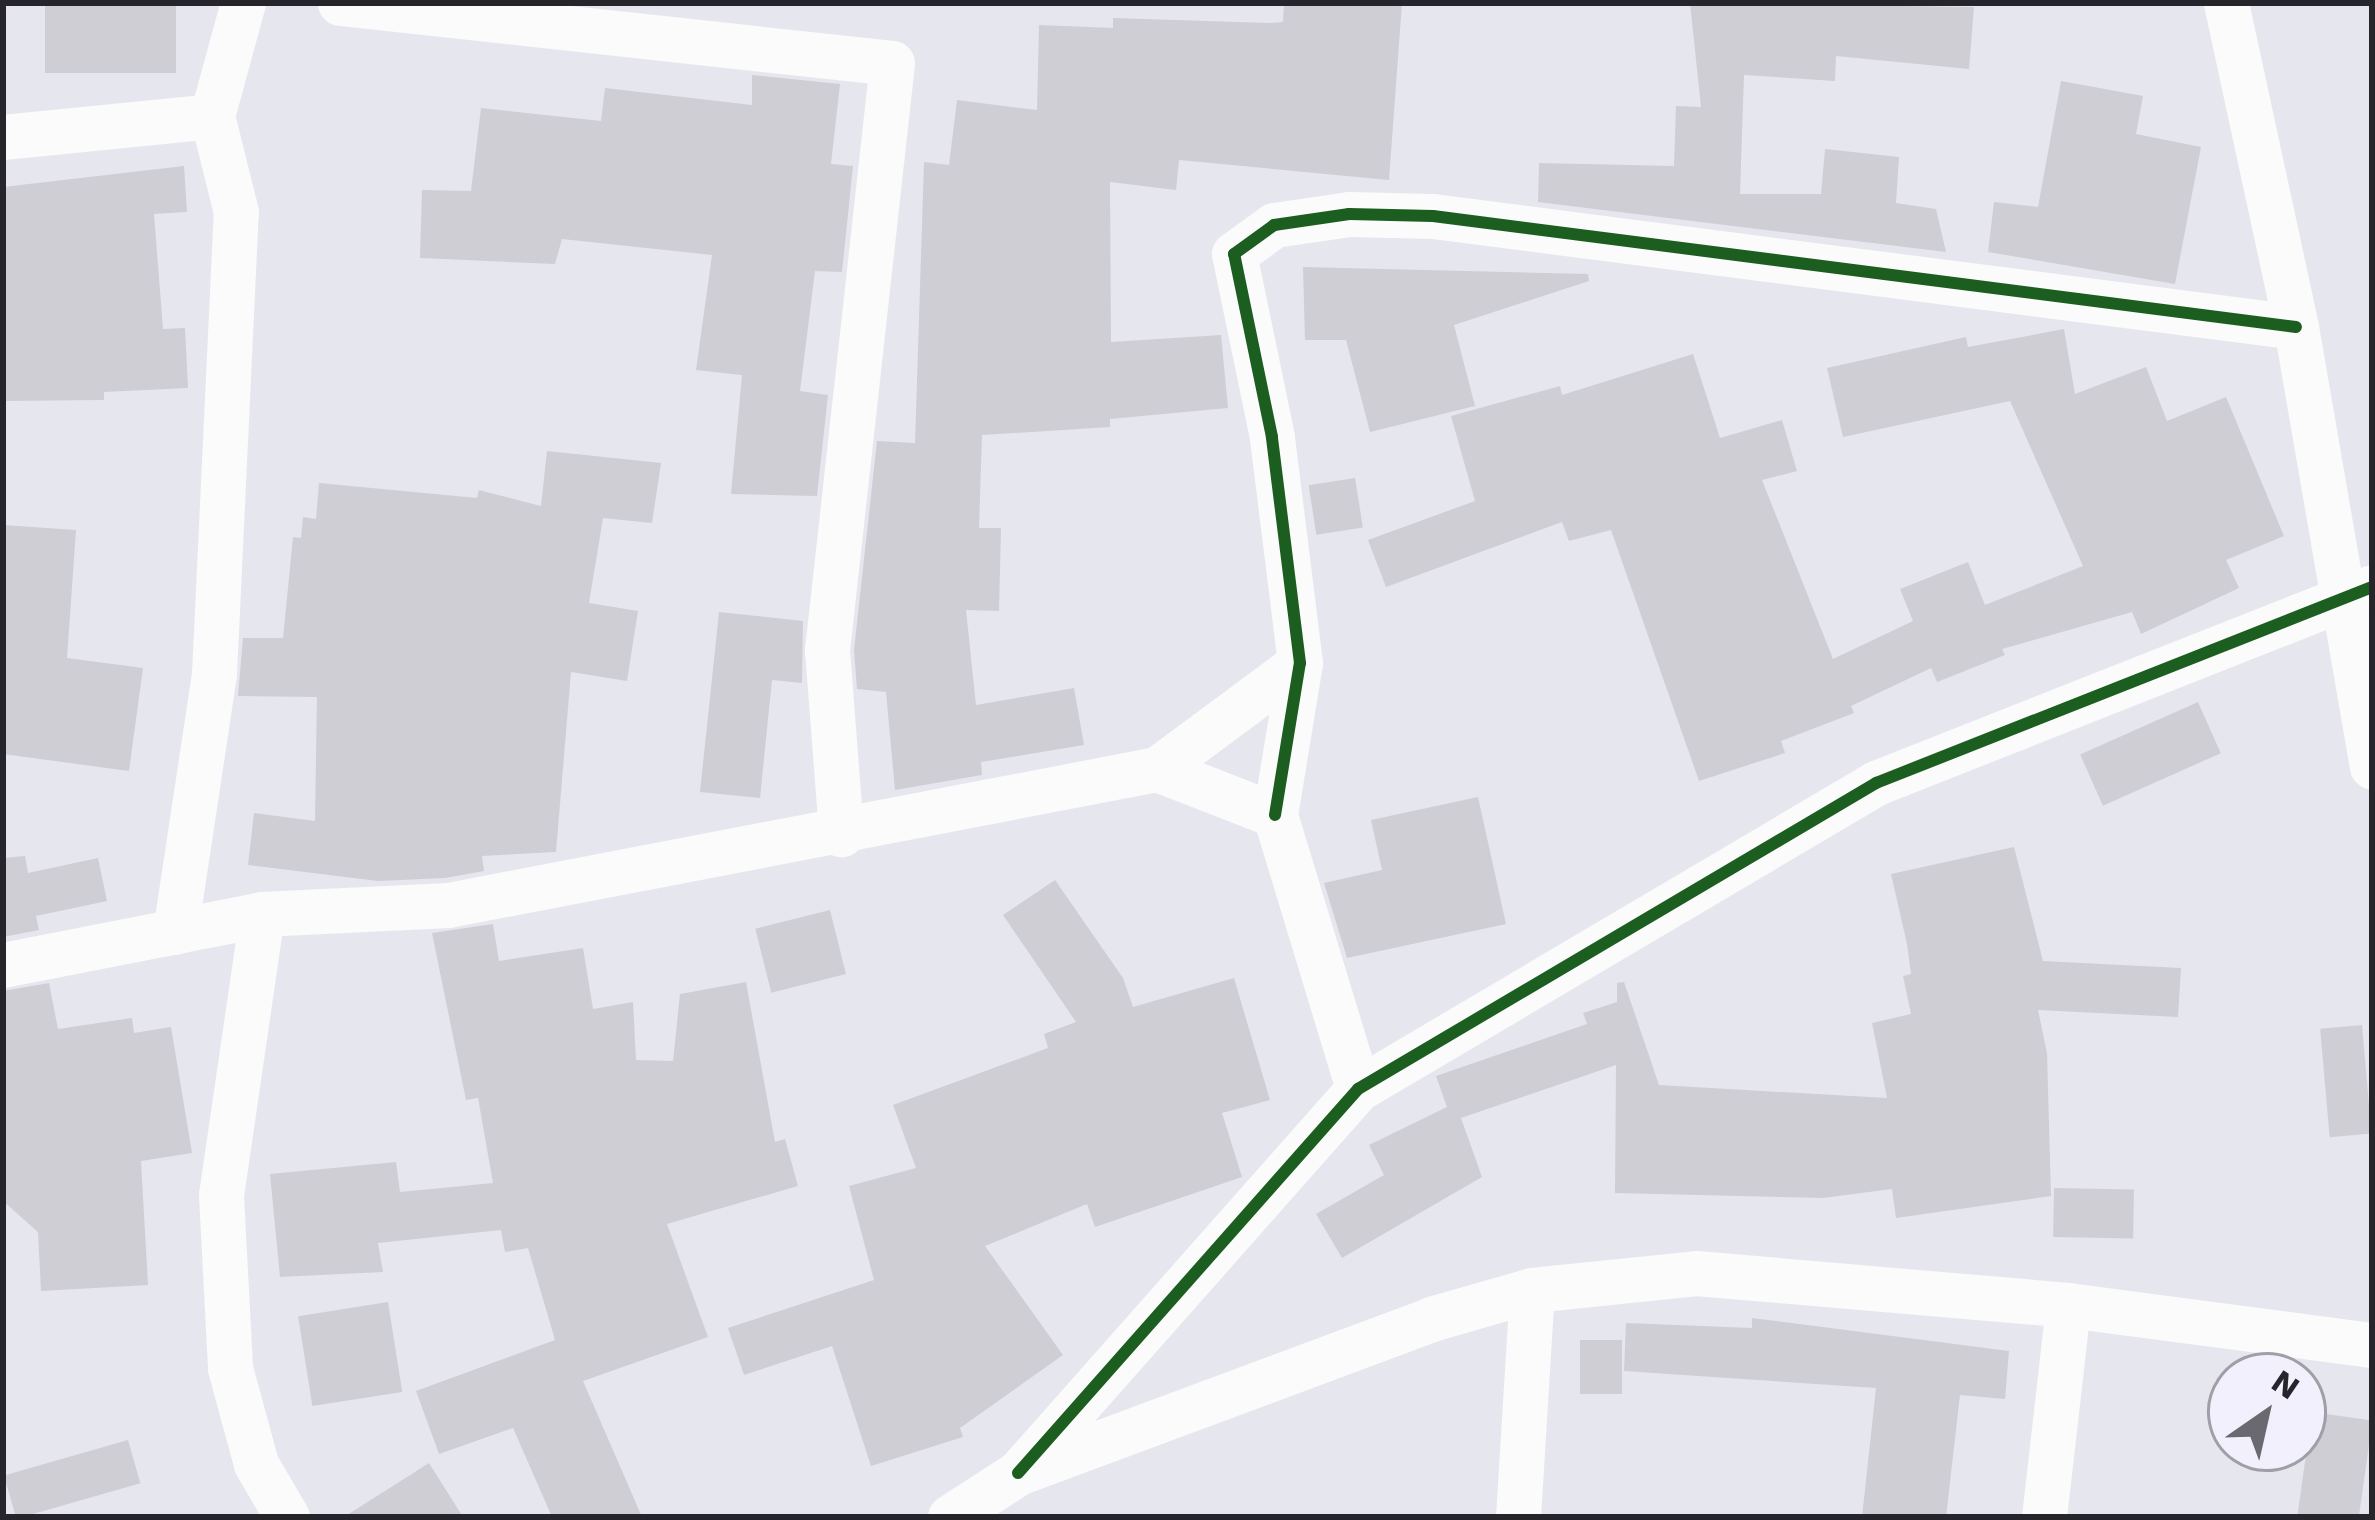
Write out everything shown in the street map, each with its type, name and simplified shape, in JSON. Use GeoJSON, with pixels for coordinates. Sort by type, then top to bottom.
{"type":"FeatureCollection","features":[{"type":"Feature","properties":{"kind":"street"},"geometry":{"type":"LineString","coordinates":[[175,932],[214,674],[236,212],[212,116],[243,3]]}},
{"type":"Feature","properties":{"kind":"street"},"geometry":{"type":"LineString","coordinates":[[340,3],[892,63],[827,650],[841,834]]}},
{"type":"Feature","properties":{"kind":"street"},"geometry":{"type":"LineString","coordinates":[[2226,3],[2358,595],[2372,766]]}},
{"type":"Feature","properties":{"kind":"street"},"geometry":{"type":"LineString","coordinates":[[3,137],[212,116]]}},
{"type":"Feature","properties":{"kind":"street"},"geometry":{"type":"LineString","coordinates":[[1358,1089],[1275,815],[1300,663],[1273,437],[1234,254],[1274,225],[1349,214],[1433,216],[2296,327]]}},
{"type":"Feature","properties":{"kind":"street"},"geometry":{"type":"LineString","coordinates":[[1018,1473],[1358,1089],[1876,783],[2358,595]]}},
{"type":"Feature","properties":{"kind":"street"},"geometry":{"type":"LineString","coordinates":[[3,964],[262,914],[448,905],[841,834],[1157,770],[1300,663]]}},
{"type":"Feature","properties":{"kind":"street"},"geometry":{"type":"LineString","coordinates":[[1157,770],[1275,815]]}},
{"type":"Feature","properties":{"kind":"street"},"geometry":{"type":"LineString","coordinates":[[262,914],[220,1195],[230,1368],[256,1464],[287,1517]]}},
{"type":"Feature","properties":{"kind":"street"},"geometry":{"type":"LineString","coordinates":[[950,1517],[1018,1473],[1431,1319],[1532,1290],[1696,1273],[2068,1305],[2372,1345]]}},
{"type":"Feature","properties":{"kind":"street"},"geometry":{"type":"LineString","coordinates":[[1518,1517],[1532,1290]]}},
{"type":"Feature","properties":{"kind":"street"},"geometry":{"type":"LineString","coordinates":[[2044,1517],[2068,1305]]}},
{"type":"Feature","properties":{"kind":"building"},"geometry":{"type":"Polygon","coordinates":[[[45,3],[176,3],[176,73],[45,73],[45,3]]]}},
{"type":"Feature","properties":{"kind":"building"},"geometry":{"type":"Polygon","coordinates":[[[1284,3],[1402,3],[1389,180],[1179,160],[1176,190],[1110,182],[1111,342],[1221,335],[1228,408],[1110,419],[1110,427],[982,435],[979,528],[1001,528],[999,611],[966,610],[976,705],[1074,688],[1084,745],[981,762],[982,775],[895,790],[886,692],[857,689],[854,650],[877,441],[915,443],[924,162],[949,165],[957,100],[1037,110],[1039,25],[1113,28],[1113,18],[1283,22],[1284,3]]]}},
{"type":"Feature","properties":{"kind":"building"},"geometry":{"type":"Polygon","coordinates":[[[1690,3],[1974,7],[1969,69],[1836,56],[1835,81],[1744,75],[1740,194],[1821,194],[1825,149],[1899,157],[1896,203],[1936,209],[1946,252],[1538,202],[1539,163],[1674,166],[1676,106],[1701,107],[1690,3]]]}},
{"type":"Feature","properties":{"kind":"building"},"geometry":{"type":"Polygon","coordinates":[[[752,75],[840,84],[831,164],[853,166],[842,272],[815,271],[800,391],[828,395],[817,496],[731,494],[742,375],[696,370],[712,255],[562,239],[555,264],[420,258],[422,190],[471,191],[481,108],[601,121],[605,88],[752,105],[752,75]]]}},
{"type":"Feature","properties":{"kind":"building"},"geometry":{"type":"Polygon","coordinates":[[[2061,81],[2143,96],[2136,134],[2201,147],[2175,284],[1988,252],[1994,202],[2038,207],[2061,81]]]}},
{"type":"Feature","properties":{"kind":"building"},"geometry":{"type":"Polygon","coordinates":[[[184,166],[187,212],[154,214],[163,329],[185,328],[188,388],[104,392],[104,400],[3,401],[3,187],[184,166]]]}},
{"type":"Feature","properties":{"kind":"building"},"geometry":{"type":"Polygon","coordinates":[[[1303,267],[1588,274],[1589,281],[1454,325],[1475,406],[1370,432],[1346,340],[1305,340],[1303,267]]]}},
{"type":"Feature","properties":{"kind":"building"},"geometry":{"type":"Polygon","coordinates":[[[2064,329],[2075,394],[2146,367],[2167,421],[2226,397],[2284,536],[2226,560],[2239,588],[2141,634],[2132,612],[2002,649],[2005,655],[1937,682],[1931,668],[1851,706],[1854,713],[1781,741],[1785,753],[1699,781],[1611,530],[1569,541],[1562,522],[1386,587],[1368,540],[1475,501],[1451,416],[1560,386],[1562,395],[1693,354],[1720,438],[1782,420],[1797,471],[1762,480],[1833,659],[1913,621],[1900,589],[1968,562],[1985,605],[2083,566],[2010,401],[1843,437],[1827,368],[1966,337],[1968,347],[2064,329]]]}},
{"type":"Feature","properties":{"kind":"building"},"geometry":{"type":"Polygon","coordinates":[[[547,451],[661,463],[652,523],[603,518],[589,603],[638,611],[627,681],[571,672],[556,852],[482,856],[484,871],[378,881],[248,865],[254,813],[315,821],[317,697],[238,696],[243,638],[283,638],[293,537],[301,538],[303,517],[316,519],[319,483],[477,498],[479,490],[541,506],[547,451]]]}},
{"type":"Feature","properties":{"kind":"building"},"geometry":{"type":"Polygon","coordinates":[[[1355,478],[1363,527],[1316,535],[1309,485],[1355,478]]]}},
{"type":"Feature","properties":{"kind":"building"},"geometry":{"type":"Polygon","coordinates":[[[3,525],[76,530],[67,658],[143,668],[129,771],[3,754],[3,525]]]}},
{"type":"Feature","properties":{"kind":"building"},"geometry":{"type":"Polygon","coordinates":[[[719,612],[803,621],[802,683],[772,680],[760,798],[700,792],[719,612]]]}},
{"type":"Feature","properties":{"kind":"building"},"geometry":{"type":"Polygon","coordinates":[[[2198,702],[2221,753],[2103,806],[2080,754],[2198,702]]]}},
{"type":"Feature","properties":{"kind":"building"},"geometry":{"type":"Polygon","coordinates":[[[1478,797],[1506,924],[1347,958],[1324,883],[1382,870],[1371,820],[1478,797]]]}},
{"type":"Feature","properties":{"kind":"building"},"geometry":{"type":"Polygon","coordinates":[[[2014,847],[2043,961],[2181,968],[2178,1017],[2038,1010],[2047,1053],[2051,1196],[1896,1218],[1892,1189],[1823,1198],[1615,1193],[1616,1065],[1461,1118],[1482,1177],[1342,1258],[1316,1214],[1384,1175],[1369,1145],[1447,1107],[1436,1076],[1587,1024],[1583,1013],[1617,1002],[1617,983],[1624,982],[1659,1085],[1887,1098],[1872,1023],[1911,1014],[1903,976],[1911,974],[1907,944],[1891,874],[2014,847]]]}},
{"type":"Feature","properties":{"kind":"building"},"geometry":{"type":"Polygon","coordinates":[[[25,856],[28,873],[98,858],[107,901],[36,916],[39,930],[3,937],[3,858],[25,856]]]}},
{"type":"Feature","properties":{"kind":"building"},"geometry":{"type":"Polygon","coordinates":[[[1055,880],[1123,978],[1133,1007],[1234,978],[1270,1100],[1222,1113],[1242,1177],[1095,1227],[1087,1204],[985,1246],[1063,1355],[960,1428],[963,1437],[871,1466],[832,1346],[744,1375],[728,1328],[874,1280],[849,1186],[916,1168],[893,1105],[1048,1048],[1044,1034],[1076,1022],[1003,915],[1055,880]]]}},
{"type":"Feature","properties":{"kind":"building"},"geometry":{"type":"Polygon","coordinates":[[[830,910],[846,974],[771,993],[755,929],[830,910]]]}},
{"type":"Feature","properties":{"kind":"building"},"geometry":{"type":"Polygon","coordinates":[[[493,924],[499,961],[583,948],[593,1009],[633,1002],[636,1060],[673,1061],[680,994],[746,982],[775,1142],[785,1139],[798,1186],[667,1224],[708,1337],[583,1381],[642,1517],[552,1517],[513,1428],[439,1454],[416,1391],[555,1340],[528,1248],[505,1252],[501,1230],[378,1243],[383,1272],[280,1277],[270,1174],[396,1162],[400,1192],[493,1183],[478,1098],[466,1100],[432,933],[493,924]]]}},
{"type":"Feature","properties":{"kind":"building"},"geometry":{"type":"Polygon","coordinates":[[[49,983],[58,1029],[132,1018],[134,1033],[171,1027],[192,1153],[141,1161],[148,1285],[41,1291],[38,1232],[3,1201],[3,991],[49,983]]]}},
{"type":"Feature","properties":{"kind":"building"},"geometry":{"type":"Polygon","coordinates":[[[2362,1025],[2371,1134],[2330,1137],[2320,1029],[2362,1025]]]}},
{"type":"Feature","properties":{"kind":"building"},"geometry":{"type":"Polygon","coordinates":[[[2054,1188],[2134,1189],[2133,1238],[2053,1237],[2054,1188]]]}},
{"type":"Feature","properties":{"kind":"building"},"geometry":{"type":"Polygon","coordinates":[[[388,1302],[402,1392],[312,1406],[298,1316],[388,1302]]]}},
{"type":"Feature","properties":{"kind":"building"},"geometry":{"type":"Polygon","coordinates":[[[1752,1318],[2009,1351],[2005,1399],[1960,1395],[1946,1517],[1862,1517],[1876,1388],[1624,1371],[1626,1323],[1752,1328],[1752,1318]]]}},
{"type":"Feature","properties":{"kind":"building"},"geometry":{"type":"Polygon","coordinates":[[[1580,1340],[1622,1340],[1622,1394],[1580,1394],[1580,1340]]]}},
{"type":"Feature","properties":{"kind":"building"},"geometry":{"type":"Polygon","coordinates":[[[2327,1414],[2372,1420],[2359,1517],[2297,1516],[2304,1472],[2327,1472],[2327,1414]]]}},
{"type":"Feature","properties":{"kind":"building"},"geometry":{"type":"Polygon","coordinates":[[[128,1440],[140,1483],[16,1517],[4,1476],[128,1440]]]}},
{"type":"Feature","properties":{"kind":"building"},"geometry":{"type":"Polygon","coordinates":[[[429,1463],[463,1517],[344,1517],[429,1463]]]}},
{"type":"Feature","properties":{"kind":"cycle path"},"geometry":{"type":"LineString","coordinates":[[1275,815],[1300,663],[1272,437],[1234,254],[1274,225],[1349,214],[1433,216],[2296,327]]}},
{"type":"Feature","properties":{"kind":"cycle path"},"geometry":{"type":"LineString","coordinates":[[1018,1473],[1358,1089],[1876,783],[2372,587]]}}]}
